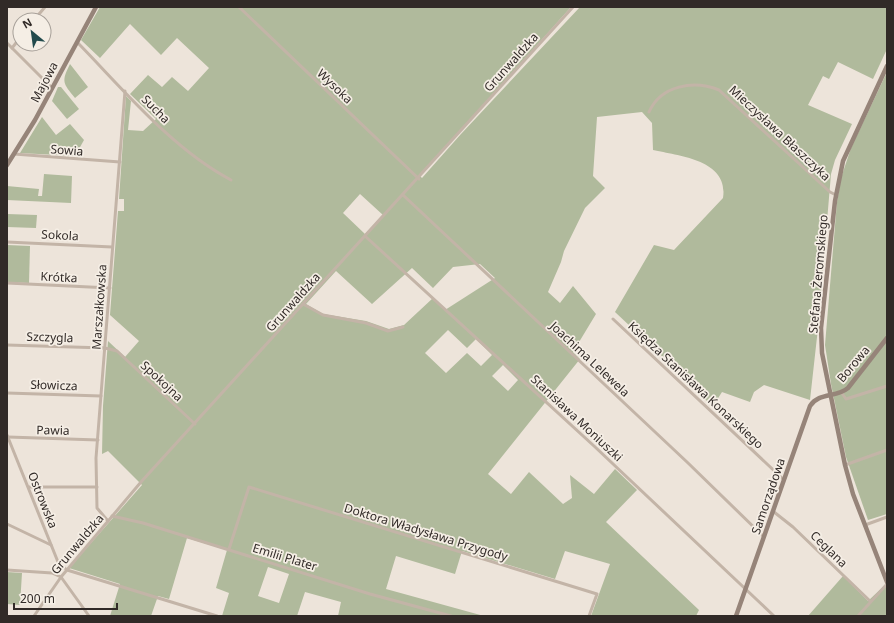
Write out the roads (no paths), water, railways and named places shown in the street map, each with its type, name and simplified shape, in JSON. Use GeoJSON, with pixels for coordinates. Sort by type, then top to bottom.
{"type":"FeatureCollection","features":[{"type":"Feature","properties":{"kind":"main road","name":"Majowa"},"geometry":{"type":"LineString","coordinates":[[7,163],[35,120],[76,41],[96,7]]}},
{"type":"Feature","properties":{"kind":"main road","name":"Stefana Żeromskiego"},"geometry":{"type":"LineString","coordinates":[[887,66],[843,161],[836,195],[821,328],[822,353],[845,465],[853,494],[887,583]]}},
{"type":"Feature","properties":{"kind":"main road","name":"Borowa"},"geometry":{"type":"LineString","coordinates":[[830,394],[841,392],[848,388],[887,338]]}},
{"type":"Feature","properties":{"kind":"main road","name":"Samorządowa"},"geometry":{"type":"LineString","coordinates":[[736,616],[774,512],[810,406],[819,397],[830,394]]}},
{"type":"Feature","properties":{"kind":"street","name":"Wysoka"},"geometry":{"type":"LineString","coordinates":[[239,7],[419,179]]}},
{"type":"Feature","properties":{"kind":"street","name":"Grunwaldzka"},"geometry":{"type":"LineString","coordinates":[[34,616],[61,576],[141,482],[365,236],[419,179],[574,7]]}},
{"type":"Feature","properties":{"kind":"street","name":"Sucha"},"geometry":{"type":"LineString","coordinates":[[76,41],[165,131],[196,158],[231,180]]}},
{"type":"Feature","properties":{"kind":"street"},"geometry":{"type":"LineString","coordinates":[[7,43],[12,48]]}},
{"type":"Feature","properties":{"kind":"street"},"geometry":{"type":"LineString","coordinates":[[16,52],[52,88]]}},
{"type":"Feature","properties":{"kind":"street","name":"Mieczysława Błaszczyka"},"geometry":{"type":"LineString","coordinates":[[649,112],[652,105],[674,89],[687,84],[708,85],[719,90],[830,192],[836,195]]}},
{"type":"Feature","properties":{"kind":"street","name":"Marszałkowska"},"geometry":{"type":"LineString","coordinates":[[108,521],[97,508],[96,458],[125,91]]}},
{"type":"Feature","properties":{"kind":"street","name":"Sowia"},"geometry":{"type":"LineString","coordinates":[[14,154],[120,162]]}},
{"type":"Feature","properties":{"kind":"street","name":"Joachima Lelewela"},"geometry":{"type":"LineString","coordinates":[[403,195],[687,462],[764,537]]}},
{"type":"Feature","properties":{"kind":"street","name":"Stanisława Moniuszki"},"geometry":{"type":"LineString","coordinates":[[365,236],[477,337],[774,616]]}},
{"type":"Feature","properties":{"kind":"street","name":"Sokola"},"geometry":{"type":"LineString","coordinates":[[7,242],[112,247]]}},
{"type":"Feature","properties":{"kind":"street","name":"Krótka"},"geometry":{"type":"LineString","coordinates":[[7,283],[110,288]]}},
{"type":"Feature","properties":{"kind":"street"},"geometry":{"type":"LineString","coordinates":[[303,304],[323,315],[366,323],[388,331],[403,327]]}},
{"type":"Feature","properties":{"kind":"street","name":"Księdza Stanisława Konarskiego"},"geometry":{"type":"LineString","coordinates":[[613,319],[784,480]]}},
{"type":"Feature","properties":{"kind":"street","name":"Szczygla"},"geometry":{"type":"LineString","coordinates":[[7,345],[105,348],[117,351]]}},
{"type":"Feature","properties":{"kind":"street","name":"Spokojna"},"geometry":{"type":"LineString","coordinates":[[117,351],[195,424]]}},
{"type":"Feature","properties":{"kind":"street"},"geometry":{"type":"LineString","coordinates":[[841,392],[846,399],[887,386]]}},
{"type":"Feature","properties":{"kind":"street","name":"Słowicza"},"geometry":{"type":"LineString","coordinates":[[7,393],[101,396]]}},
{"type":"Feature","properties":{"kind":"street","name":"Pawia"},"geometry":{"type":"LineString","coordinates":[[8,436],[98,440]]}},
{"type":"Feature","properties":{"kind":"street","name":"Ostrowska"},"geometry":{"type":"LineString","coordinates":[[8,436],[58,562],[67,570]]}},
{"type":"Feature","properties":{"kind":"street"},"geometry":{"type":"LineString","coordinates":[[845,465],[887,450]]}},
{"type":"Feature","properties":{"kind":"street"},"geometry":{"type":"LineString","coordinates":[[29,487],[97,487]]}},
{"type":"Feature","properties":{"kind":"street","name":"Doktora Władysława Przygody"},"geometry":{"type":"LineString","coordinates":[[229,549],[249,487],[597,594],[589,616]]}},
{"type":"Feature","properties":{"kind":"street","name":"Ceglana"},"geometry":{"type":"LineString","coordinates":[[774,512],[789,524],[870,601]]}},
{"type":"Feature","properties":{"kind":"street","name":"Emilii Plater"},"geometry":{"type":"LineString","coordinates":[[112,516],[143,523],[370,594],[451,616]]}},
{"type":"Feature","properties":{"kind":"street"},"geometry":{"type":"LineString","coordinates":[[865,525],[887,517]]}},
{"type":"Feature","properties":{"kind":"street"},"geometry":{"type":"LineString","coordinates":[[7,524],[52,545]]}},
{"type":"Feature","properties":{"kind":"street"},"geometry":{"type":"LineString","coordinates":[[7,570],[52,573],[61,576],[89,616]]}},
{"type":"Feature","properties":{"kind":"street"},"geometry":{"type":"LineString","coordinates":[[67,570],[217,616]]}},
{"type":"Feature","properties":{"kind":"street"},"geometry":{"type":"LineString","coordinates":[[858,616],[887,583]]}}]}
